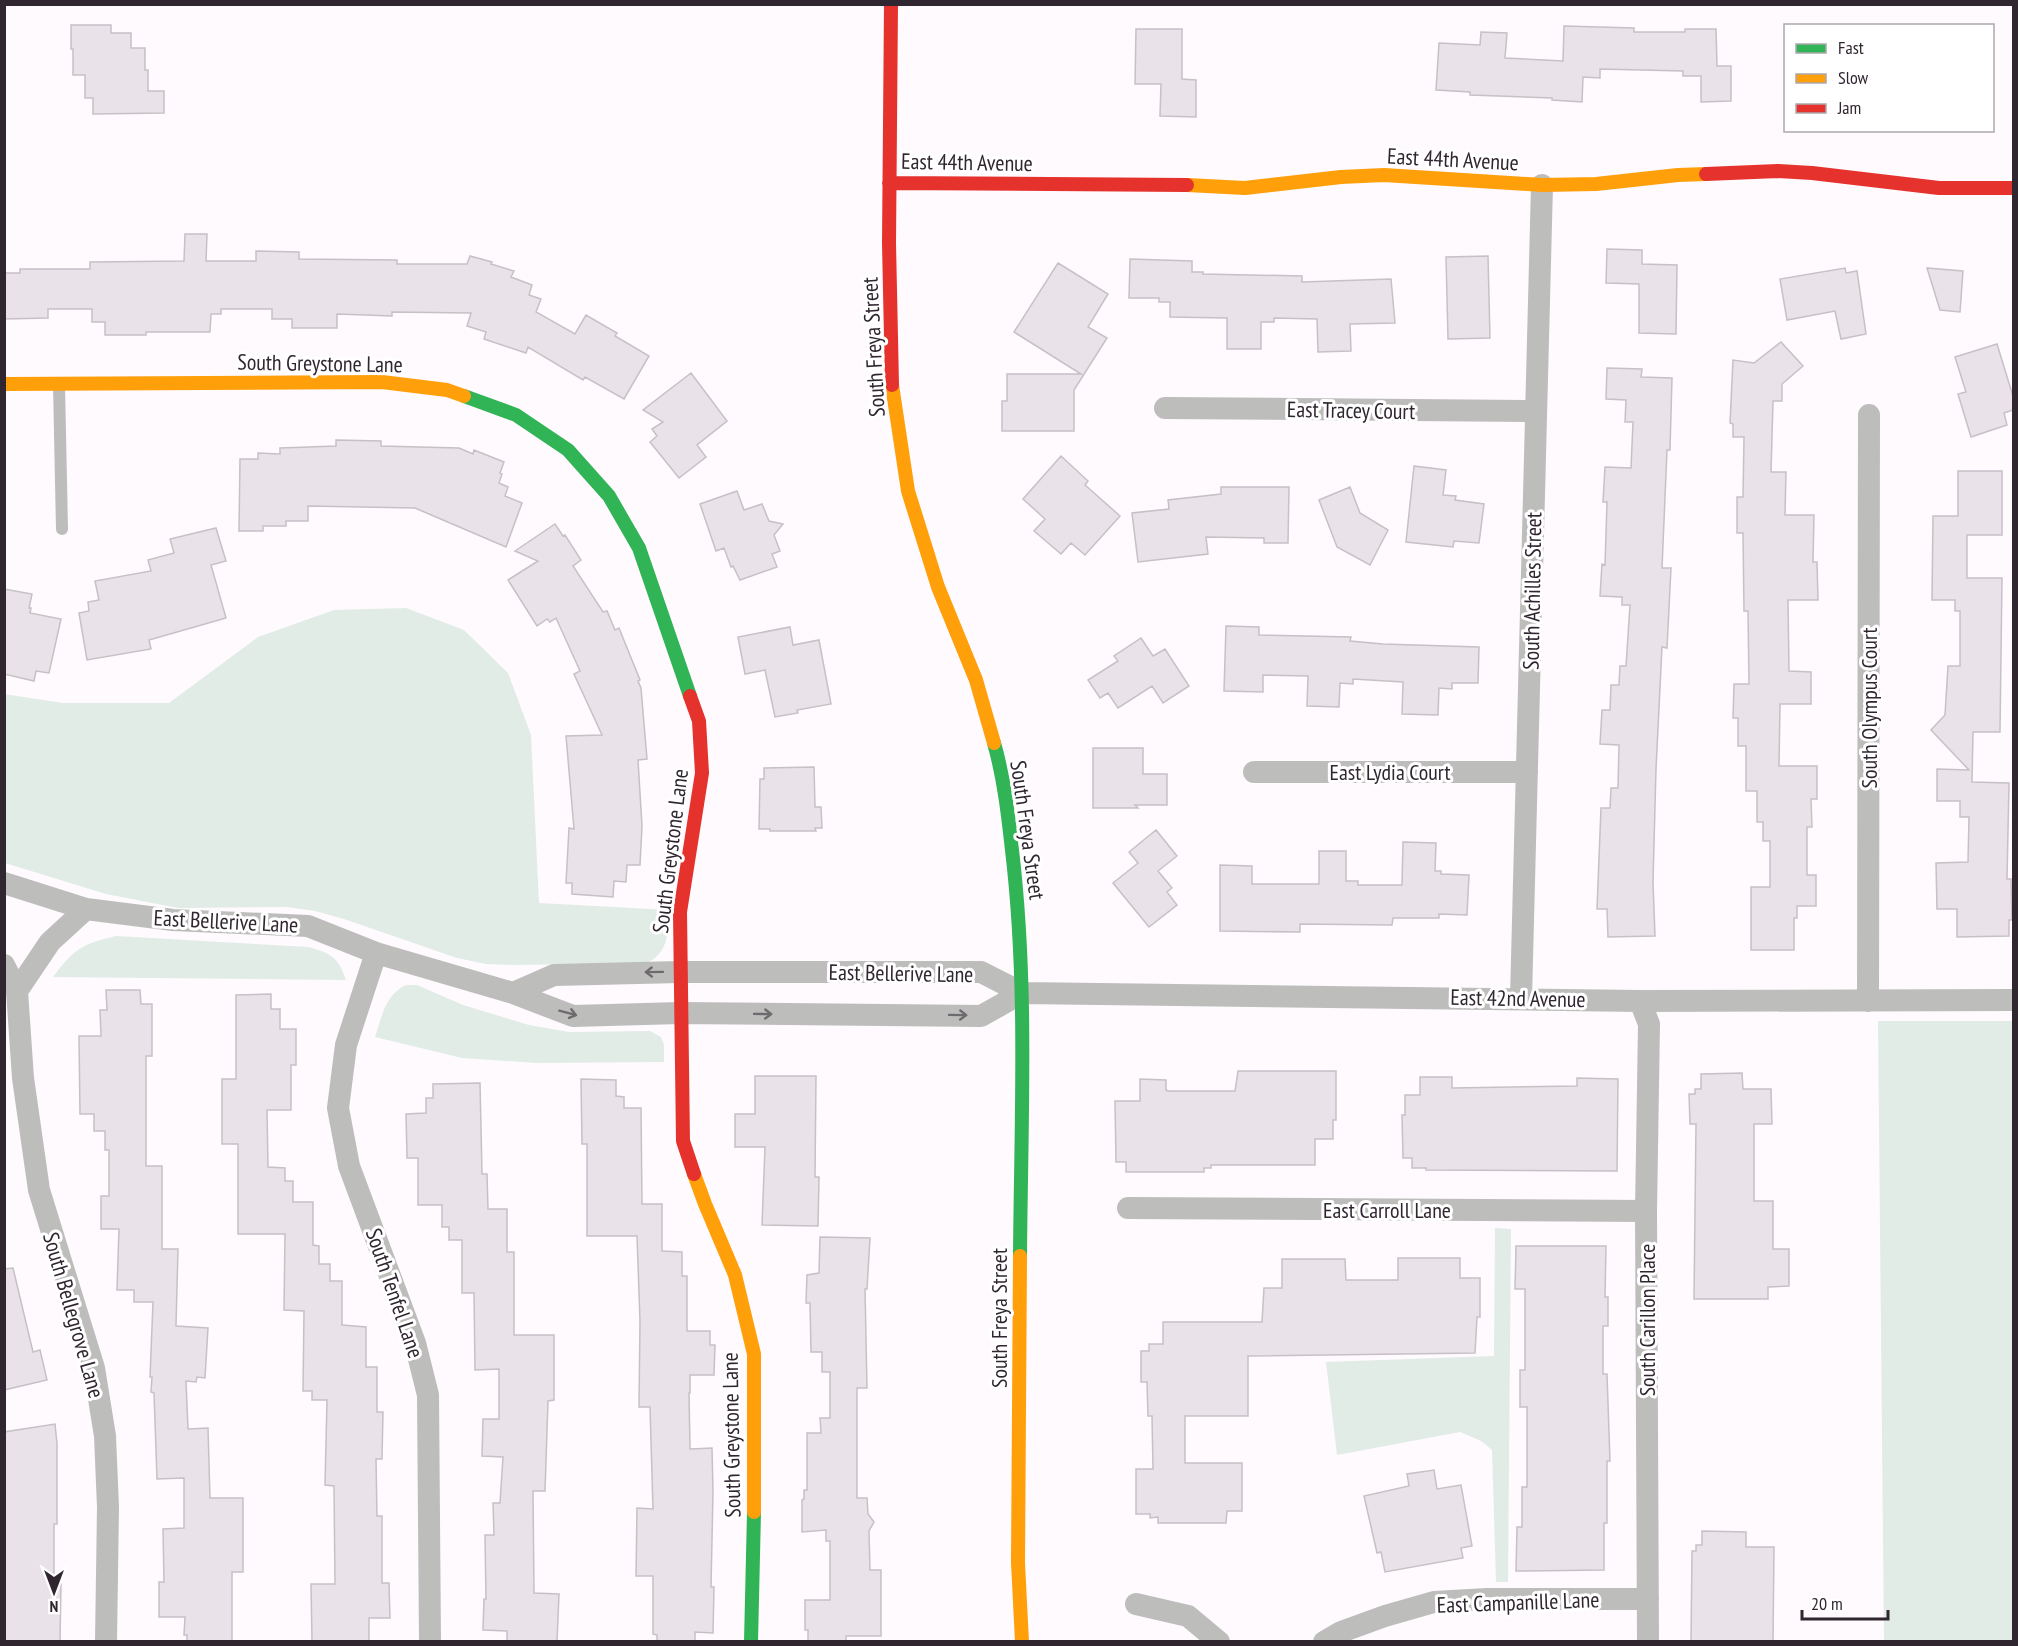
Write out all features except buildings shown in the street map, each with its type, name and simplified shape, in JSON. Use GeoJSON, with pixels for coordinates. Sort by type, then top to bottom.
{"type":"FeatureCollection","features":[{"type":"Feature","properties":{"kind":"street","name":"South Freya Street"},"geometry":{"type":"LineString","coordinates":[[891,4],[889,183],[891,376],[908,491],[938,587],[976,680],[1003,775],[1017,892],[1022,993],[1018,1563],[1022,1641]]}},
{"type":"Feature","properties":{"kind":"street","name":"East 44th Avenue"},"geometry":{"type":"LineString","coordinates":[[889,183],[1155,184],[1245,188],[1341,177],[1384,175],[1542,185],[1596,183],[1678,175],[1778,171],[1939,188],[2013,188]]}},
{"type":"Feature","properties":{"kind":"street","name":"South Achilles Street"},"geometry":{"type":"LineString","coordinates":[[1521,998],[1542,185]]}},
{"type":"Feature","properties":{"kind":"street","name":"South Greystone Lane"},"geometry":{"type":"LineString","coordinates":[[4,384],[393,383],[447,390],[516,415],[568,450],[609,496],[639,548],[699,721],[702,773],[680,912],[683,1141],[705,1204],[735,1275],[754,1354],[751,1641]]}},
{"type":"Feature","properties":{"kind":"street","name":"East Tracey Court"},"geometry":{"type":"LineString","coordinates":[[1165,408],[1536,411]]}},
{"type":"Feature","properties":{"kind":"street","name":"South Olympus Court"},"geometry":{"type":"LineString","coordinates":[[1868,1001],[1869,415]]}},
{"type":"Feature","properties":{"kind":"street","name":"East Lydia Court"},"geometry":{"type":"LineString","coordinates":[[1254,772],[1527,772]]}},
{"type":"Feature","properties":{"kind":"street","name":"East Bellerive Lane"},"geometry":{"type":"LineString","coordinates":[[4,883],[86,909],[173,920],[308,926],[376,953],[513,993],[573,1016],[680,1013],[981,1016],[1022,993]]}},
{"type":"Feature","properties":{"kind":"street"},"geometry":{"type":"LineString","coordinates":[[17,991],[50,942],[86,909]]}},
{"type":"Feature","properties":{"kind":"street","name":"South Tenfel Lane"},"geometry":{"type":"LineString","coordinates":[[376,953],[346,1045],[338,1108],[349,1166],[415,1343],[428,1395],[430,1641]]}},
{"type":"Feature","properties":{"kind":"street","name":"South Bellegrove Lane"},"geometry":{"type":"LineString","coordinates":[[4,965],[17,991],[14,1079],[39,1190],[94,1368],[105,1436],[108,1507],[106,1641]]}},
{"type":"Feature","properties":{"kind":"street","name":"East Bellerive Lane"},"geometry":{"type":"LineString","coordinates":[[513,993],[554,975],[680,972],[981,972],[1022,993]]}},
{"type":"Feature","properties":{"kind":"street","name":"East 42nd Avenue"},"geometry":{"type":"LineString","coordinates":[[1022,993],[1640,1000],[2013,1000]]}},
{"type":"Feature","properties":{"kind":"street","name":"South Carillon Place"},"geometry":{"type":"LineString","coordinates":[[1640,1000],[1649,1024],[1646,1211],[1648,1641]]}},
{"type":"Feature","properties":{"kind":"street","name":"East Carroll Lane"},"geometry":{"type":"LineString","coordinates":[[1128,1208],[1646,1211]]}},
{"type":"Feature","properties":{"kind":"street","name":"East Campanille Lane"},"geometry":{"type":"LineString","coordinates":[[1324,1641],[1374,1620],[1434,1602],[1487,1599],[1648,1599]]}},
{"type":"Feature","properties":{"kind":"street"},"geometry":{"type":"LineString","coordinates":[[1136,1604],[1188,1616],[1219,1641]]}},
{"type":"Feature","properties":{"kind":"lane"},"geometry":{"type":"LineString","coordinates":[[59,384],[62,529]]}},
{"type":"Feature","properties":{"kind":"shaded area"},"geometry":{"type":"Polygon","coordinates":[[[406,608],[464,630],[508,673],[531,735],[539,903],[669,910],[666,941],[654,959],[647,963],[486,964],[457,958],[315,911],[287,907],[178,908],[106,894],[5,863],[4,694],[63,703],[169,703],[258,637],[334,610],[406,608]]]}},
{"type":"Feature","properties":{"kind":"shaded area"},"geometry":{"type":"Polygon","coordinates":[[[116,936],[308,947],[332,957],[340,966],[346,980],[53,977],[80,949],[116,936]]]}},
{"type":"Feature","properties":{"kind":"shaded area"},"geometry":{"type":"Polygon","coordinates":[[[406,985],[417,985],[463,1005],[529,1025],[569,1032],[650,1031],[661,1037],[664,1045],[664,1062],[536,1063],[462,1058],[375,1037],[389,1000],[393,994],[406,985]]]}},
{"type":"Feature","properties":{"kind":"shaded area"},"geometry":{"type":"Polygon","coordinates":[[[1878,1021],[2013,1021],[2013,1641],[1884,1641],[1878,1021]]]}},
{"type":"Feature","properties":{"kind":"shaded area"},"geometry":{"type":"Polygon","coordinates":[[[1495,1228],[1511,1229],[1508,1582],[1496,1582],[1492,1450],[1481,1441],[1460,1432],[1337,1455],[1326,1362],[1494,1356],[1495,1228]]]}},
{"type":"Feature","properties":{"kind":"traffic: fast"},"geometry":{"type":"LineString","coordinates":[[464,396],[516,415],[568,450],[609,496],[639,548],[690,696]]}},
{"type":"Feature","properties":{"kind":"traffic: fast"},"geometry":{"type":"LineString","coordinates":[[994,743],[1009,823],[1020,951],[1022,1002],[1020,1256]]}},
{"type":"Feature","properties":{"kind":"traffic: fast"},"geometry":{"type":"LineString","coordinates":[[751,1642],[754,1512]]}},
{"type":"Feature","properties":{"kind":"traffic: slow"},"geometry":{"type":"LineString","coordinates":[[1187,185],[1245,188],[1341,177],[1384,175],[1542,185],[1596,184],[1706,174]]}},
{"type":"Feature","properties":{"kind":"traffic: slow"},"geometry":{"type":"LineString","coordinates":[[4,384],[382,382],[447,390],[464,396]]}},
{"type":"Feature","properties":{"kind":"traffic: slow"},"geometry":{"type":"LineString","coordinates":[[892,385],[908,491],[938,587],[976,680],[994,743]]}},
{"type":"Feature","properties":{"kind":"traffic: slow"},"geometry":{"type":"LineString","coordinates":[[694,1174],[735,1275],[754,1354],[754,1512]]}},
{"type":"Feature","properties":{"kind":"traffic: slow"},"geometry":{"type":"LineString","coordinates":[[1020,1256],[1018,1563],[1022,1642]]}},
{"type":"Feature","properties":{"kind":"traffic: jam"},"geometry":{"type":"LineString","coordinates":[[891,4],[889,243],[892,385]]}},
{"type":"Feature","properties":{"kind":"traffic: jam"},"geometry":{"type":"LineString","coordinates":[[1706,174],[1778,171],[1939,188],[2014,188]]}},
{"type":"Feature","properties":{"kind":"traffic: jam"},"geometry":{"type":"LineString","coordinates":[[889,183],[1187,185]]}},
{"type":"Feature","properties":{"kind":"traffic: jam"},"geometry":{"type":"LineString","coordinates":[[690,696],[699,721],[702,773],[680,912],[683,1141],[694,1174]]}}]}
